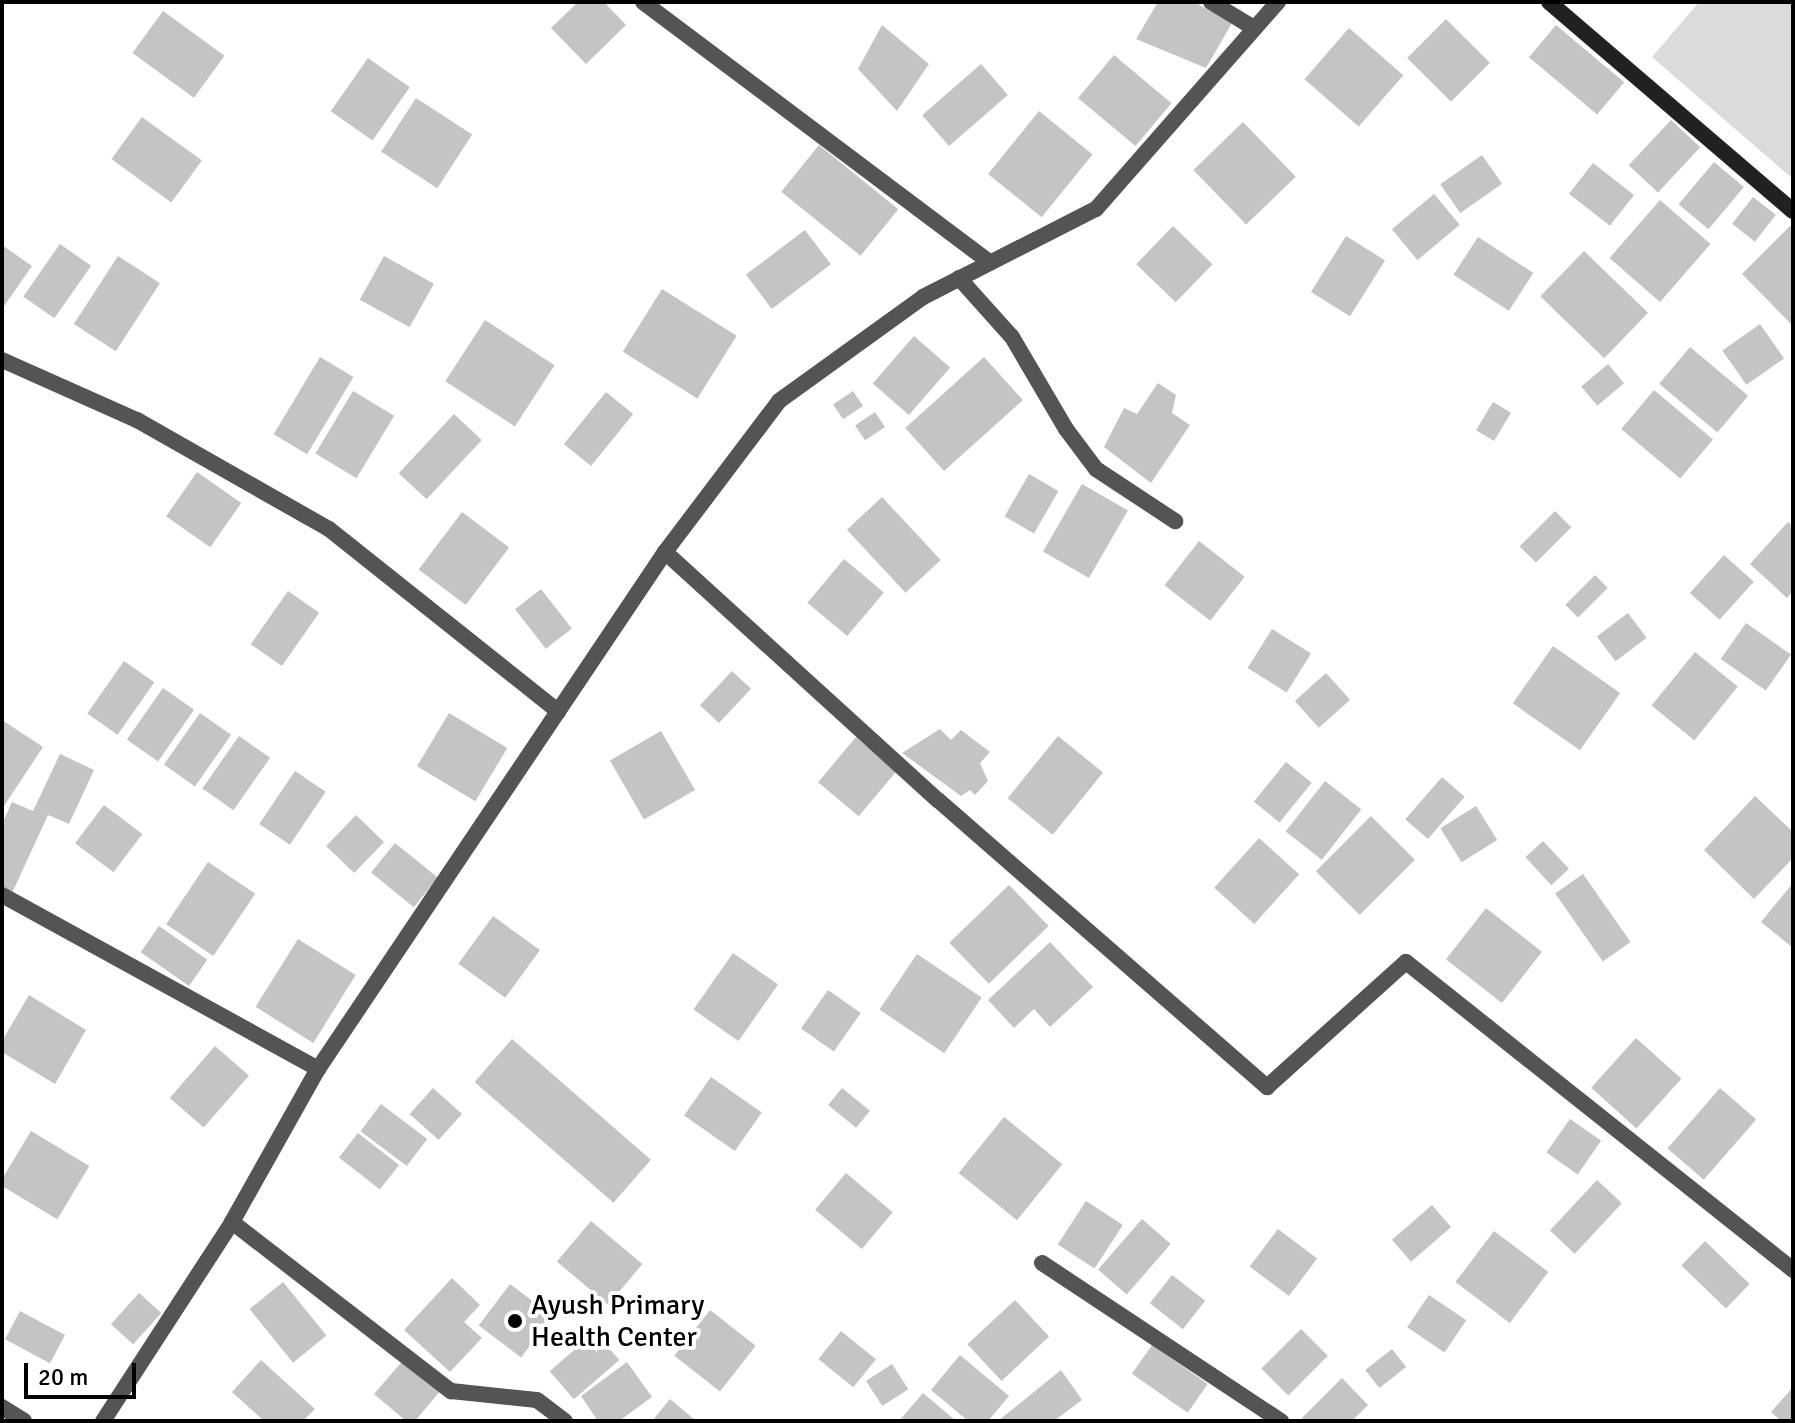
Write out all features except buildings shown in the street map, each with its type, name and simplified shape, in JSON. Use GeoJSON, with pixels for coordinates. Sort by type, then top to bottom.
{"type":"FeatureCollection","features":[{"type":"Feature","properties":{"kind":"main road"},"geometry":{"type":"LineString","coordinates":[[1549,2],[1793,211]]}},
{"type":"Feature","properties":{"kind":"street"},"geometry":{"type":"LineString","coordinates":[[643,2],[990,263]]}},
{"type":"Feature","properties":{"kind":"street"},"geometry":{"type":"LineString","coordinates":[[1211,2],[1254,28]]}},
{"type":"Feature","properties":{"kind":"street"},"geometry":{"type":"LineString","coordinates":[[103,1421],[232,1222],[318,1069],[665,552],[779,401],[923,297],[1096,209],[1278,2]]}},
{"type":"Feature","properties":{"kind":"street"},"geometry":{"type":"LineString","coordinates":[[959,278],[1012,337],[1066,429],[1096,469],[1175,521]]}},
{"type":"Feature","properties":{"kind":"street"},"geometry":{"type":"LineString","coordinates":[[2,360],[137,420],[329,529],[558,711]]}},
{"type":"Feature","properties":{"kind":"street"},"geometry":{"type":"LineString","coordinates":[[665,552],[938,800],[1267,1087],[1406,962],[1793,1270]]}},
{"type":"Feature","properties":{"kind":"street"},"geometry":{"type":"LineString","coordinates":[[2,895],[318,1069]]}},
{"type":"Feature","properties":{"kind":"street"},"geometry":{"type":"LineString","coordinates":[[232,1222],[451,1391],[537,1400],[565,1421]]}},
{"type":"Feature","properties":{"kind":"street"},"geometry":{"type":"LineString","coordinates":[[1042,1263],[1281,1421]]}},
{"type":"Feature","properties":{"kind":"street"},"geometry":{"type":"LineString","coordinates":[[2,1407],[24,1421]]}},
{"type":"Feature","properties":{"kind":"shaded area"},"geometry":{"type":"Polygon","coordinates":[[[1699,2],[1793,2],[1793,179],[1652,57],[1699,2]]]}},
{"type":"Feature","properties":{"kind":"place","name":"Ayush Primary Health Center"},"geometry":{"type":"Point","coordinates":[515,1321]}}]}
